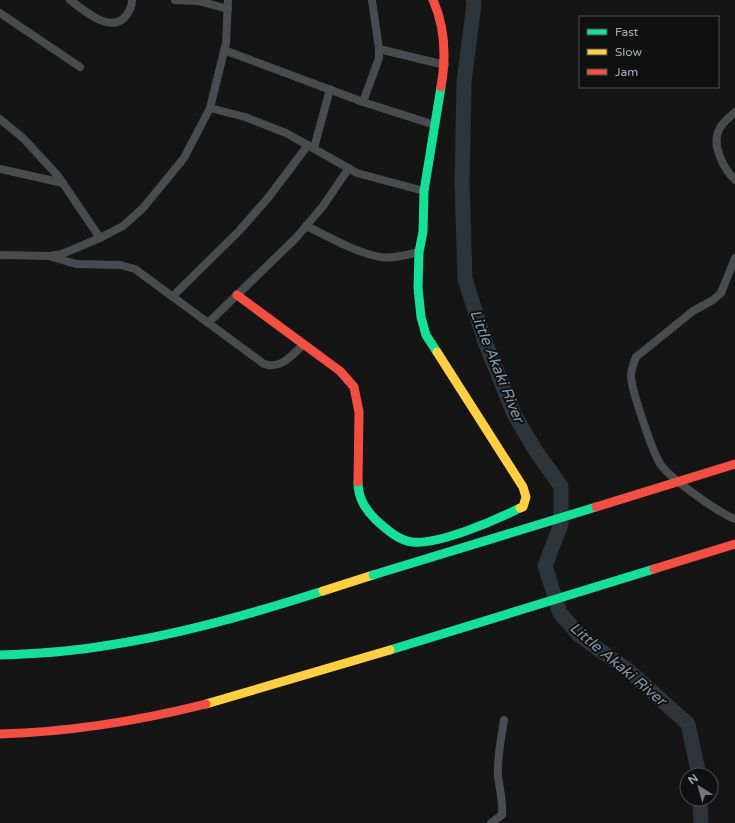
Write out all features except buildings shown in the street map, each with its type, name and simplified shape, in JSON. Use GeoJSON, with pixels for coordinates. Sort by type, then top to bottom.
{"type":"FeatureCollection","features":[{"type":"Feature","properties":{"kind":"main road"},"geometry":{"type":"LineString","coordinates":[[237,295],[340,371],[354,387],[359,412],[358,489],[365,507],[399,538],[412,542],[424,541],[490,522],[523,507],[526,497],[523,487],[426,335],[421,317],[418,288],[419,252],[422,232],[424,192],[445,65],[440,15],[433,0]]}},
{"type":"Feature","properties":{"kind":"main road"},"geometry":{"type":"LineString","coordinates":[[0,655],[29,655],[89,650],[148,640],[281,606],[373,575],[735,464]]}},
{"type":"Feature","properties":{"kind":"main road"},"geometry":{"type":"LineString","coordinates":[[0,734],[33,734],[120,724],[213,703],[735,544]]}},
{"type":"Feature","properties":{"kind":"street"},"geometry":{"type":"LineString","coordinates":[[70,0],[98,20],[108,22],[123,19],[130,11],[132,0]]}},
{"type":"Feature","properties":{"kind":"street"},"geometry":{"type":"LineString","coordinates":[[175,0],[198,1],[228,9]]}},
{"type":"Feature","properties":{"kind":"street"},"geometry":{"type":"LineString","coordinates":[[0,255],[50,256],[62,254],[100,238],[123,226],[143,208],[184,158],[210,108],[224,50],[228,0]]}},
{"type":"Feature","properties":{"kind":"street"},"geometry":{"type":"LineString","coordinates":[[363,102],[379,58],[372,0]]}},
{"type":"Feature","properties":{"kind":"street"},"geometry":{"type":"LineString","coordinates":[[0,13],[80,67]]}},
{"type":"Feature","properties":{"kind":"street"},"geometry":{"type":"LineString","coordinates":[[379,49],[445,65]]}},
{"type":"Feature","properties":{"kind":"street"},"geometry":{"type":"LineString","coordinates":[[224,50],[363,102],[435,124]]}},
{"type":"Feature","properties":{"kind":"street"},"geometry":{"type":"LineString","coordinates":[[173,296],[239,231],[311,147],[330,89]]}},
{"type":"Feature","properties":{"kind":"street"},"geometry":{"type":"LineString","coordinates":[[210,108],[245,117],[286,133],[357,173],[424,192]]}},
{"type":"Feature","properties":{"kind":"street"},"geometry":{"type":"LineString","coordinates":[[735,112],[720,128],[716,138],[717,146],[723,162],[735,180]]}},
{"type":"Feature","properties":{"kind":"street"},"geometry":{"type":"LineString","coordinates":[[0,119],[24,139],[63,183],[100,238]]}},
{"type":"Feature","properties":{"kind":"street"},"geometry":{"type":"LineString","coordinates":[[208,323],[306,226],[323,206],[349,168]]}},
{"type":"Feature","properties":{"kind":"street"},"geometry":{"type":"LineString","coordinates":[[0,169],[63,183]]}},
{"type":"Feature","properties":{"kind":"street"},"geometry":{"type":"LineString","coordinates":[[306,226],[358,250],[381,257],[396,257],[419,252]]}},
{"type":"Feature","properties":{"kind":"street"},"geometry":{"type":"LineString","coordinates":[[50,256],[76,264],[120,265],[135,269],[252,356],[264,364],[272,367],[286,360],[304,344]]}},
{"type":"Feature","properties":{"kind":"street"},"geometry":{"type":"LineString","coordinates":[[735,258],[721,293],[713,300],[693,311],[636,357],[632,367],[631,378],[637,402],[660,464],[694,493],[727,516],[735,519]]}},
{"type":"Feature","properties":{"kind":"street"},"geometry":{"type":"LineString","coordinates":[[491,823],[502,814],[503,803],[498,777],[498,753],[504,720]]}},
{"type":"Feature","properties":{"kind":"waterway","name":"Little Akaki River"},"geometry":{"type":"LineString","coordinates":[[473,0],[474,4],[464,82],[462,183],[465,279],[485,342],[514,414],[537,453],[561,486],[561,524],[545,566],[560,613],[580,636],[628,670],[688,724],[697,767]]}},
{"type":"Feature","properties":{"kind":"waterway","name":"Little Akaki River"},"geometry":{"type":"LineString","coordinates":[[700,807],[701,823]]}},
{"type":"Feature","properties":{"kind":"traffic: fast"},"geometry":{"type":"LineString","coordinates":[[437,352],[426,335],[421,317],[418,288],[419,252],[423,232],[424,191],[441,87]]}},
{"type":"Feature","properties":{"kind":"traffic: fast"},"geometry":{"type":"LineString","coordinates":[[358,482],[361,498],[365,507],[372,516],[392,534],[412,542],[437,540],[452,536],[497,519],[520,508]]}},
{"type":"Feature","properties":{"kind":"traffic: fast"},"geometry":{"type":"LineString","coordinates":[[373,575],[596,507]]}},
{"type":"Feature","properties":{"kind":"traffic: fast"},"geometry":{"type":"LineString","coordinates":[[390,650],[654,569]]}},
{"type":"Feature","properties":{"kind":"traffic: fast"},"geometry":{"type":"LineString","coordinates":[[0,655],[73,650],[154,637],[211,624],[323,591]]}},
{"type":"Feature","properties":{"kind":"traffic: slow"},"geometry":{"type":"LineString","coordinates":[[437,352],[523,487],[526,497],[523,507],[520,508]]}},
{"type":"Feature","properties":{"kind":"traffic: slow"},"geometry":{"type":"LineString","coordinates":[[323,591],[373,575]]}},
{"type":"Feature","properties":{"kind":"traffic: slow"},"geometry":{"type":"LineString","coordinates":[[206,704],[390,650]]}},
{"type":"Feature","properties":{"kind":"traffic: jam"},"geometry":{"type":"LineString","coordinates":[[433,0],[442,32],[444,65],[441,87]]}},
{"type":"Feature","properties":{"kind":"traffic: jam"},"geometry":{"type":"LineString","coordinates":[[237,295],[340,371],[354,387],[359,412],[358,482]]}},
{"type":"Feature","properties":{"kind":"traffic: jam"},"geometry":{"type":"LineString","coordinates":[[596,507],[735,464]]}},
{"type":"Feature","properties":{"kind":"traffic: jam"},"geometry":{"type":"LineString","coordinates":[[654,569],[735,544]]}},
{"type":"Feature","properties":{"kind":"traffic: jam"},"geometry":{"type":"LineString","coordinates":[[0,734],[53,731],[104,725],[155,716],[206,704]]}}]}
